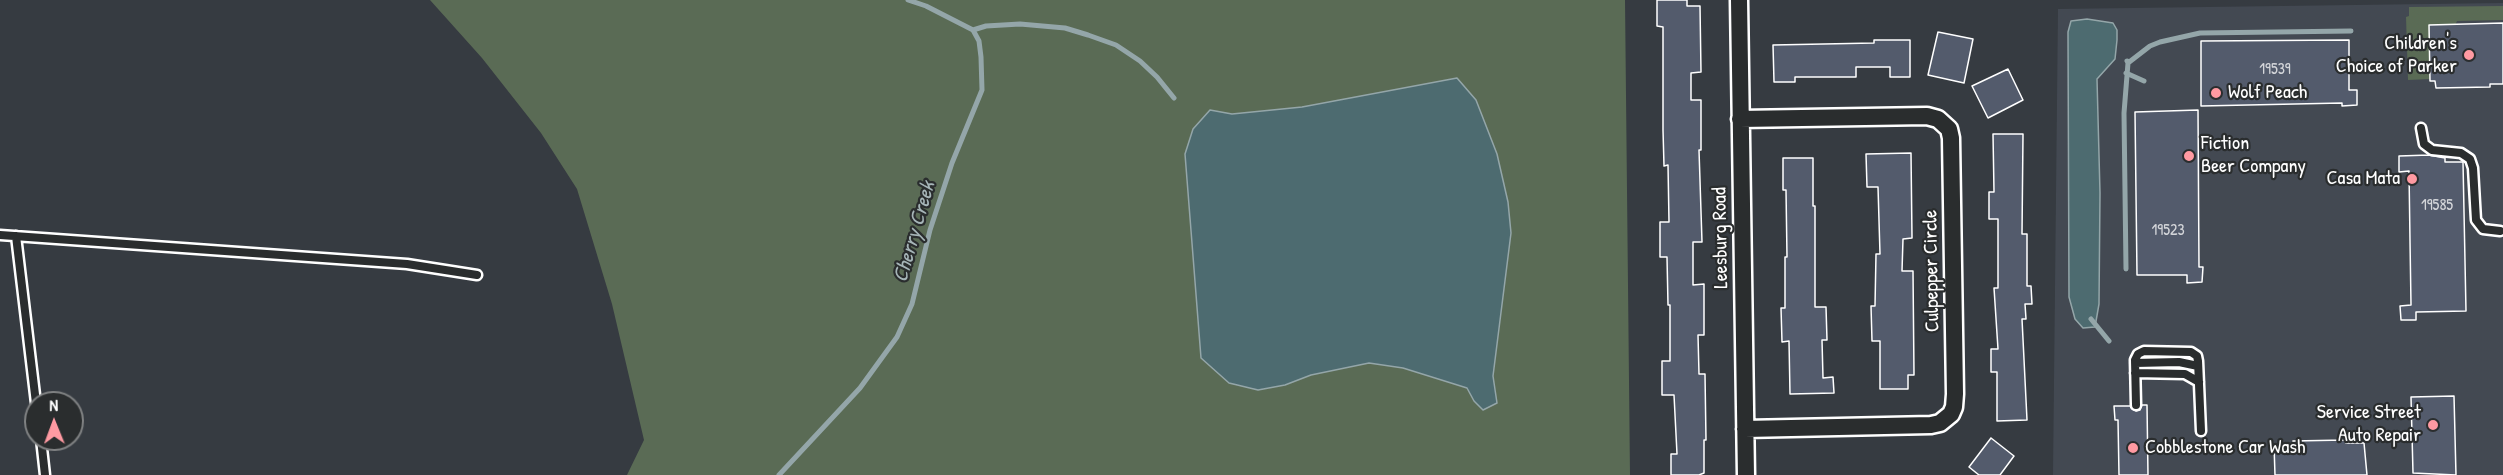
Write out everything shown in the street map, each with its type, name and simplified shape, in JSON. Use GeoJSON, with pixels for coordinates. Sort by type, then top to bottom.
{"type":"FeatureCollection","features":[{"type":"Feature","properties":{"kind":"street","name":"Leesburg Road"},"geometry":{"type":"LineString","coordinates":[[1739,0],[1746,475]]}},
{"type":"Feature","properties":{"kind":"street","name":"Culpepper Circle"},"geometry":{"type":"LineString","coordinates":[[1740,119],[1927,116],[1938,119],[1949,129],[1951,138],[1955,394],[1951,414],[1940,423],[1931,425],[1745,429]]}},
{"type":"Feature","properties":{"kind":"lane"},"geometry":{"type":"LineString","coordinates":[[2421,128],[2424,144],[2432,150],[2461,153],[2470,159],[2473,168],[2476,220],[2483,229],[2500,231]]}},
{"type":"Feature","properties":{"kind":"lane"},"geometry":{"type":"LineString","coordinates":[[0,235],[407,264],[477,275]]}},
{"type":"Feature","properties":{"kind":"lane"},"geometry":{"type":"LineString","coordinates":[[16,236],[35,391]]}},
{"type":"Feature","properties":{"kind":"lane"},"geometry":{"type":"LineString","coordinates":[[2136,405],[2135,363],[2136,356],[2140,352],[2191,352],[2197,356],[2201,431]]}},
{"type":"Feature","properties":{"kind":"lane"},"geometry":{"type":"LineString","coordinates":[[2135,373],[2185,374],[2199,382]]}},
{"type":"Feature","properties":{"kind":"lane"},"geometry":{"type":"LineString","coordinates":[[42,451],[45,475]]}},
{"type":"Feature","properties":{"kind":"shaded area"},"geometry":{"type":"Polygon","coordinates":[[[2503,3],[2503,475],[2053,475],[2058,9],[2503,3]]]}},
{"type":"Feature","properties":{"kind":"green space"},"geometry":{"type":"Polygon","coordinates":[[[430,0],[1625,0],[1630,475],[627,475],[644,440],[612,304],[577,189],[541,133],[482,58],[430,0]]]}},
{"type":"Feature","properties":{"kind":"green space"},"geometry":{"type":"Polygon","coordinates":[[[2503,6],[2503,20],[2457,21],[2430,79],[2408,80],[2406,17],[2409,16],[2409,7],[2503,6]]]}},
{"type":"Feature","properties":{"kind":"water"},"geometry":{"type":"Polygon","coordinates":[[[2087,19],[2113,23],[2117,30],[2117,40],[2115,59],[2097,79],[2100,193],[2099,304],[2095,327],[2083,328],[2075,319],[2069,297],[2068,32],[2071,21],[2087,19]]]}},
{"type":"Feature","properties":{"kind":"water"},"geometry":{"type":"Polygon","coordinates":[[[1457,78],[1476,100],[1497,154],[1508,202],[1511,233],[1493,376],[1497,403],[1483,410],[1474,401],[1467,388],[1403,368],[1369,363],[1311,375],[1285,385],[1258,390],[1229,383],[1201,358],[1185,154],[1193,129],[1210,110],[1232,114],[1302,107],[1457,78]]]}},
{"type":"Feature","properties":{"kind":"building"},"geometry":{"type":"Polygon","coordinates":[[[1657,0],[1687,0],[1687,6],[1700,6],[1701,72],[1691,73],[1691,100],[1701,100],[1701,150],[1699,150],[1702,242],[1693,242],[1693,285],[1704,284],[1704,335],[1698,335],[1699,374],[1705,374],[1706,440],[1704,440],[1704,473],[1699,475],[1671,475],[1671,454],[1677,454],[1674,395],[1662,395],[1662,361],[1670,361],[1670,305],[1668,305],[1667,257],[1660,257],[1660,222],[1669,222],[1668,165],[1664,166],[1663,27],[1657,26],[1657,0]]]}},
{"type":"Feature","properties":{"kind":"building","name":"Children's Choice of Parker"},"geometry":{"type":"Polygon","coordinates":[[[2503,23],[2503,84],[2490,84],[2490,87],[2436,88],[2435,81],[2430,81],[2429,25],[2503,23]]]}},
{"type":"Feature","properties":{"kind":"building"},"geometry":{"type":"Polygon","coordinates":[[[1938,32],[1973,39],[1964,83],[1928,75],[1938,32]]]}},
{"type":"Feature","properties":{"kind":"building"},"geometry":{"type":"Polygon","coordinates":[[[1874,40],[1910,40],[1910,77],[1890,77],[1890,67],[1856,67],[1856,77],[1795,77],[1795,82],[1774,82],[1773,45],[1874,43],[1874,40]]]}},
{"type":"Feature","properties":{"kind":"building"},"geometry":{"type":"Polygon","coordinates":[[[2349,40],[2349,90],[2357,90],[2357,105],[2342,106],[2342,103],[2201,106],[2201,41],[2349,40]]]}},
{"type":"Feature","properties":{"kind":"building"},"geometry":{"type":"Polygon","coordinates":[[[2008,69],[2023,100],[1988,118],[1972,86],[2008,69]]]}},
{"type":"Feature","properties":{"kind":"building"},"geometry":{"type":"Polygon","coordinates":[[[2198,110],[2199,267],[2203,267],[2202,282],[2187,283],[2187,275],[2137,275],[2135,112],[2198,110]]]}},
{"type":"Feature","properties":{"kind":"building"},"geometry":{"type":"Polygon","coordinates":[[[1993,134],[2023,134],[2022,234],[2027,234],[2027,286],[2031,286],[2032,304],[2025,304],[2026,319],[2022,319],[2027,420],[1997,421],[1997,372],[1991,372],[1991,349],[1998,349],[1994,288],[1998,288],[1998,219],[1989,219],[1989,192],[1994,192],[1993,134]]]}},
{"type":"Feature","properties":{"kind":"building"},"geometry":{"type":"Polygon","coordinates":[[[1911,153],[1912,238],[1903,239],[1902,271],[1913,271],[1914,375],[1908,375],[1908,389],[1880,389],[1880,341],[1872,341],[1871,306],[1875,306],[1876,254],[1880,254],[1878,187],[1867,187],[1866,154],[1911,153]]]}},
{"type":"Feature","properties":{"kind":"building"},"geometry":{"type":"Polygon","coordinates":[[[2429,155],[2445,158],[2445,162],[2463,162],[2466,311],[2416,312],[2416,320],[2401,320],[2400,306],[2411,305],[2409,171],[2399,172],[2399,156],[2429,155]]]}},
{"type":"Feature","properties":{"kind":"building"},"geometry":{"type":"Polygon","coordinates":[[[1783,158],[1813,158],[1815,307],[1826,307],[1827,340],[1822,340],[1823,378],[1833,377],[1834,393],[1790,394],[1789,341],[1782,342],[1781,308],[1785,308],[1785,257],[1787,257],[1783,158]]]}},
{"type":"Feature","properties":{"kind":"building","name":"Service Street Auto Repair"},"geometry":{"type":"Polygon","coordinates":[[[2454,396],[2456,475],[2413,473],[2411,397],[2454,396]]]}},
{"type":"Feature","properties":{"kind":"building","name":"Cobblestone Car Wash"},"geometry":{"type":"Polygon","coordinates":[[[2142,405],[2147,405],[2148,475],[2119,475],[2118,420],[2115,420],[2114,406],[2130,406],[2136,411],[2140,410],[2142,405]]]}},
{"type":"Feature","properties":{"kind":"building"},"geometry":{"type":"Polygon","coordinates":[[[1991,438],[2014,456],[2000,475],[1979,475],[1969,467],[1991,438]]]}},
{"type":"Feature","properties":{"kind":"building"},"geometry":{"type":"Polygon","coordinates":[[[2345,440],[2346,443],[2364,443],[2367,475],[2275,475],[2274,445],[2294,444],[2293,441],[2345,440]]]}},
{"type":"Feature","properties":{"kind":"waterway","name":"Cherry Creek"},"geometry":{"type":"LineString","coordinates":[[779,475],[860,388],[897,337],[912,304],[930,230],[952,163],[982,90],[979,41],[973,30],[926,6],[908,0]]}},
{"type":"Feature","properties":{"kind":"waterway"},"geometry":{"type":"LineString","coordinates":[[973,30],[986,26],[1020,24],[1065,28],[1088,35],[1116,45],[1140,61],[1174,98]]}},
{"type":"Feature","properties":{"kind":"waterway"},"geometry":{"type":"LineString","coordinates":[[2127,61],[2128,63],[2150,46],[2160,42],[2200,33],[2351,31]]}},
{"type":"Feature","properties":{"kind":"waterway"},"geometry":{"type":"LineString","coordinates":[[2126,269],[2124,113],[2128,63]]}},
{"type":"Feature","properties":{"kind":"waterway"},"geometry":{"type":"LineString","coordinates":[[2126,73],[2144,81]]}},
{"type":"Feature","properties":{"kind":"waterway"},"geometry":{"type":"LineString","coordinates":[[2091,319],[2109,341]]}},
{"type":"Feature","properties":{"kind":"place","name":"Children's Choice of Parker"},"geometry":{"type":"Point","coordinates":[2469,55]}},
{"type":"Feature","properties":{"kind":"place","name":"Wolf Peach"},"geometry":{"type":"Point","coordinates":[2216,93]}},
{"type":"Feature","properties":{"kind":"place","name":"Fiction Beer Company"},"geometry":{"type":"Point","coordinates":[2189,156]}},
{"type":"Feature","properties":{"kind":"place","name":"Casa Mata"},"geometry":{"type":"Point","coordinates":[2412,179]}},
{"type":"Feature","properties":{"kind":"place","name":"Service Street Auto Repair"},"geometry":{"type":"Point","coordinates":[2433,425]}},
{"type":"Feature","properties":{"kind":"place","name":"Cobblestone Car Wash"},"geometry":{"type":"Point","coordinates":[2133,448]}}]}
